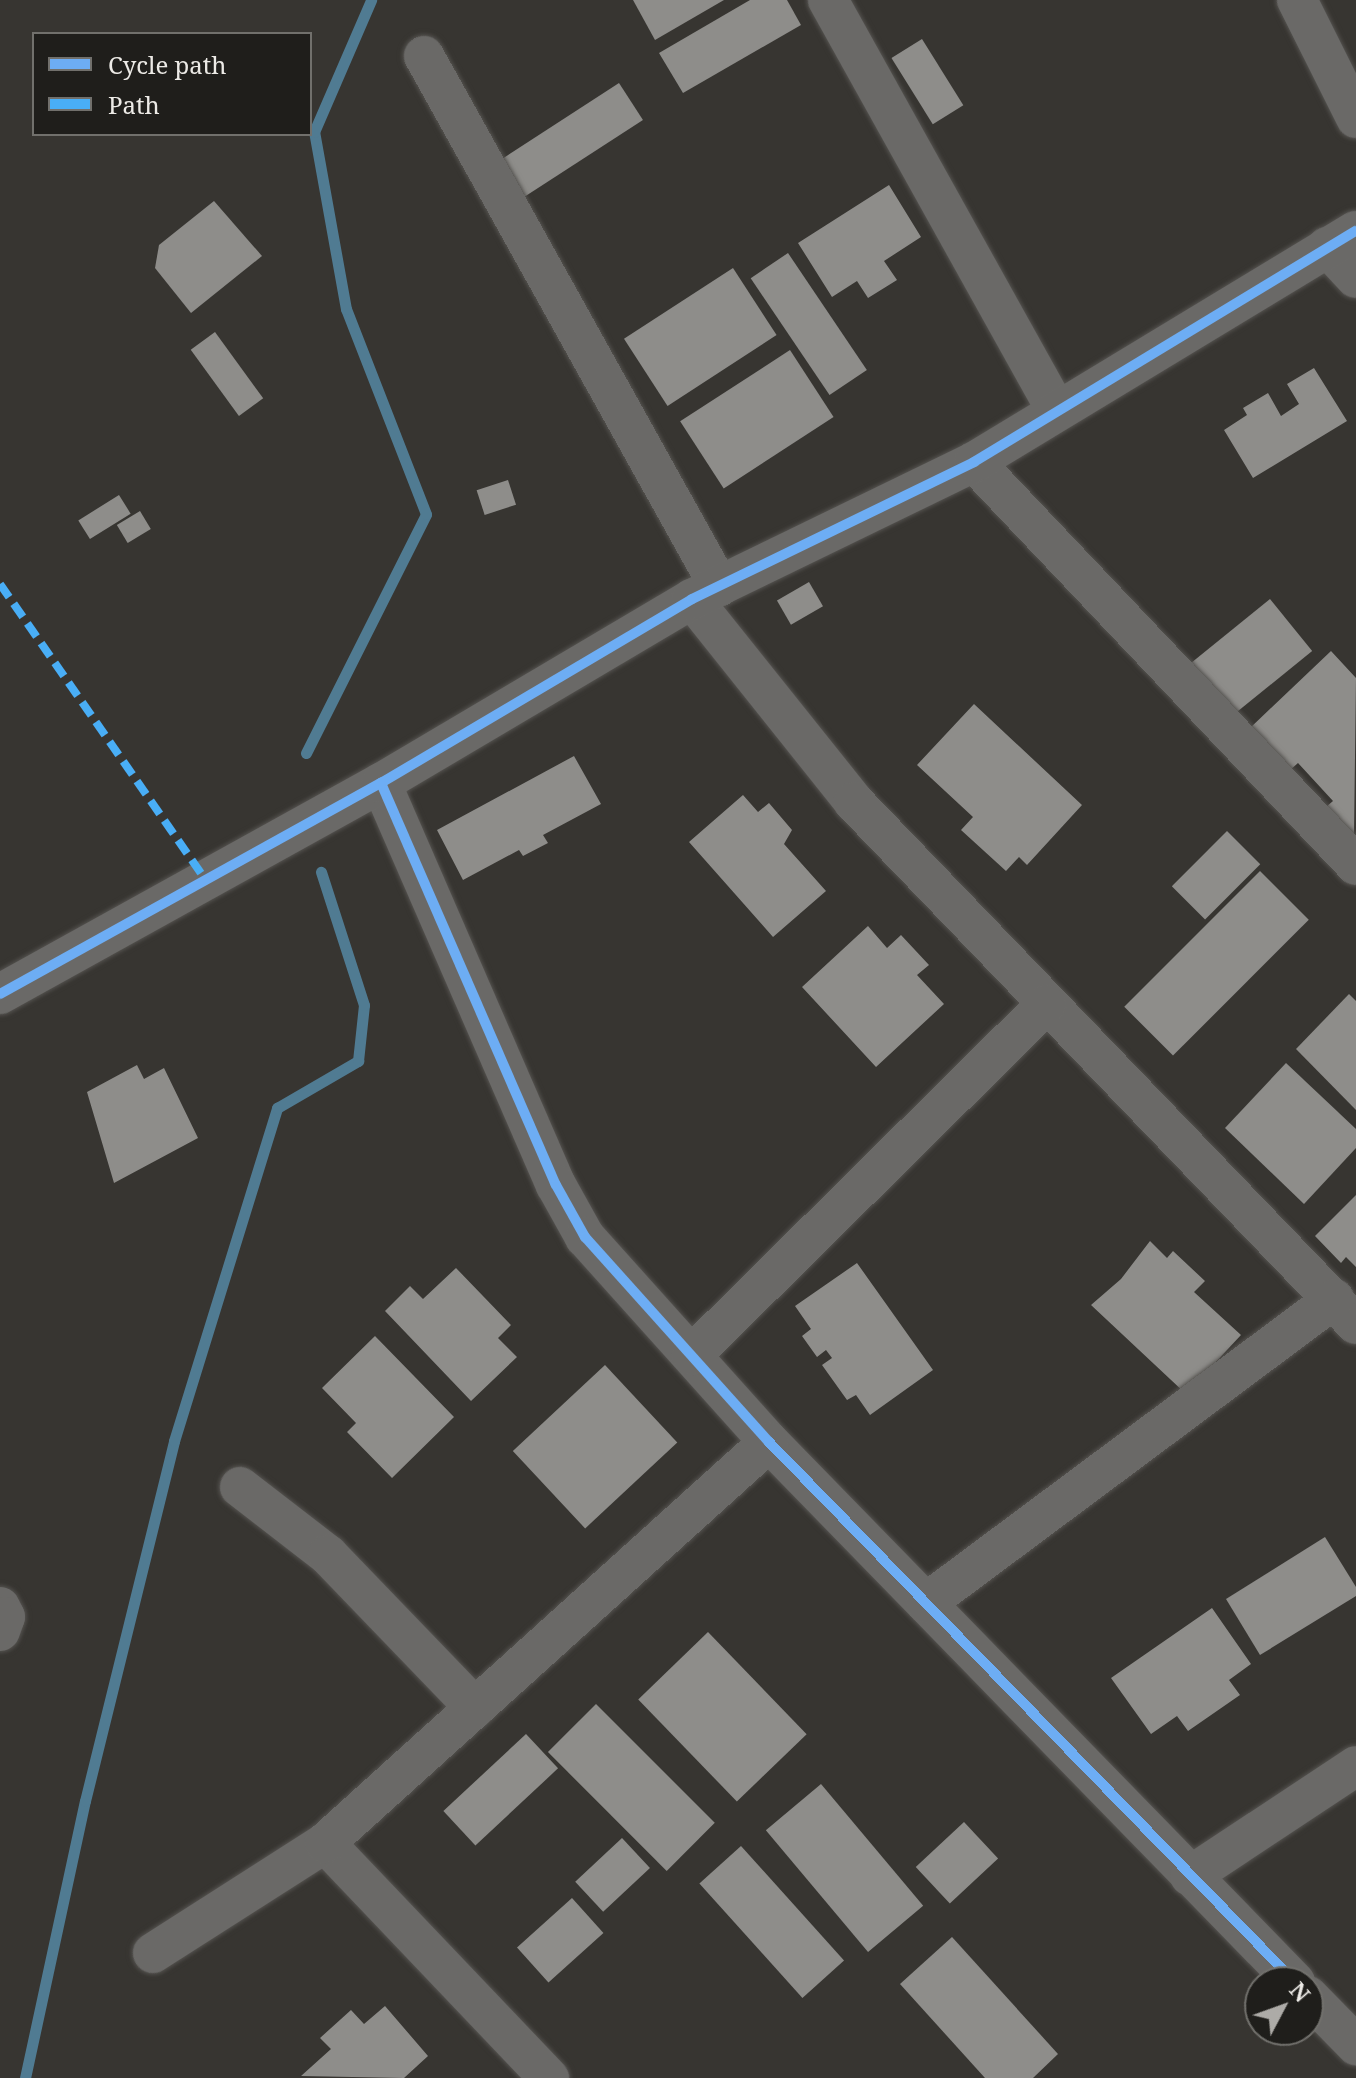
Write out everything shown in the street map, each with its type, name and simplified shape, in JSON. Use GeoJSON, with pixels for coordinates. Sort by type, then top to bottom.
{"type":"FeatureCollection","features":[{"type":"Feature","properties":{"kind":"street"},"geometry":{"type":"LineString","coordinates":[[828,0],[1056,410]]}},
{"type":"Feature","properties":{"kind":"street"},"geometry":{"type":"LineString","coordinates":[[1297,0],[1356,118]]}},
{"type":"Feature","properties":{"kind":"street"},"geometry":{"type":"LineString","coordinates":[[424,56],[706,592],[854,802],[1046,1005],[1345,1312],[926,1603]]}},
{"type":"Feature","properties":{"kind":"street"},"geometry":{"type":"LineString","coordinates":[[0,994],[381,783],[706,592],[974,462],[1342,239],[1356,278]]}},
{"type":"Feature","properties":{"kind":"street"},"geometry":{"type":"LineString","coordinates":[[974,462],[1356,865]]}},
{"type":"Feature","properties":{"kind":"street"},"geometry":{"type":"LineString","coordinates":[[381,783],[556,1185],[585,1237],[769,1442],[1279,1966]]}},
{"type":"Feature","properties":{"kind":"street"},"geometry":{"type":"LineString","coordinates":[[692,1355],[1046,1005]]}},
{"type":"Feature","properties":{"kind":"street"},"geometry":{"type":"LineString","coordinates":[[153,1953],[325,1843],[769,1442]]}},
{"type":"Feature","properties":{"kind":"street"},"geometry":{"type":"LineString","coordinates":[[240,1487],[328,1555],[475,1708]]}},
{"type":"Feature","properties":{"kind":"street"},"geometry":{"type":"LineString","coordinates":[[0,1607],[5,1617],[0,1631]]}},
{"type":"Feature","properties":{"kind":"street"},"geometry":{"type":"LineString","coordinates":[[1190,1876],[1356,1766]]}},
{"type":"Feature","properties":{"kind":"street"},"geometry":{"type":"LineString","coordinates":[[325,1843],[549,2078]]}},
{"type":"Feature","properties":{"kind":"street"},"geometry":{"type":"LineString","coordinates":[[1324,2012],[1356,2045]]}},
{"type":"Feature","properties":{"kind":"building"},"geometry":{"type":"Polygon","coordinates":[[[633,0],[724,0],[655,40],[633,0]]]}},
{"type":"Feature","properties":{"kind":"building"},"geometry":{"type":"Polygon","coordinates":[[[750,0],[787,0],[801,25],[683,93],[659,53],[750,0]]]}},
{"type":"Feature","properties":{"kind":"building"},"geometry":{"type":"Polygon","coordinates":[[[922,39],[963,105],[933,124],[891,58],[922,39]]]}},
{"type":"Feature","properties":{"kind":"building"},"geometry":{"type":"Polygon","coordinates":[[[619,83],[643,120],[522,198],[498,161],[619,83]]]}},
{"type":"Feature","properties":{"kind":"building"},"geometry":{"type":"Polygon","coordinates":[[[889,185],[921,237],[884,261],[897,280],[868,298],[857,281],[832,297],[798,243],[889,185]]]}},
{"type":"Feature","properties":{"kind":"building"},"geometry":{"type":"Polygon","coordinates":[[[214,201],[262,256],[191,313],[155,268],[159,245],[214,201]]]}},
{"type":"Feature","properties":{"kind":"building"},"geometry":{"type":"Polygon","coordinates":[[[788,253],[867,370],[830,395],[751,278],[788,253]]]}},
{"type":"Feature","properties":{"kind":"building"},"geometry":{"type":"Polygon","coordinates":[[[733,268],[777,335],[668,406],[624,339],[733,268]]]}},
{"type":"Feature","properties":{"kind":"building"},"geometry":{"type":"Polygon","coordinates":[[[215,332],[263,398],[239,416],[191,350],[215,332]]]}},
{"type":"Feature","properties":{"kind":"building"},"geometry":{"type":"Polygon","coordinates":[[[790,350],[834,417],[724,488],[680,421],[790,350]]]}},
{"type":"Feature","properties":{"kind":"building"},"geometry":{"type":"Polygon","coordinates":[[[1314,368],[1347,421],[1253,478],[1224,430],[1247,415],[1243,408],[1268,393],[1281,416],[1299,404],[1287,384],[1314,368]]]}},
{"type":"Feature","properties":{"kind":"building"},"geometry":{"type":"Polygon","coordinates":[[[508,480],[516,505],[485,515],[477,490],[508,480]]]}},
{"type":"Feature","properties":{"kind":"building"},"geometry":{"type":"Polygon","coordinates":[[[119,495],[131,514],[90,539],[78,520],[119,495]]]}},
{"type":"Feature","properties":{"kind":"building"},"geometry":{"type":"Polygon","coordinates":[[[140,511],[151,529],[128,543],[117,525],[140,511]]]}},
{"type":"Feature","properties":{"kind":"building"},"geometry":{"type":"Polygon","coordinates":[[[809,582],[823,606],[791,625],[777,600],[809,582]]]}},
{"type":"Feature","properties":{"kind":"building"},"geometry":{"type":"Polygon","coordinates":[[[1270,599],[1312,651],[1228,719],[1186,667],[1270,599]]]}},
{"type":"Feature","properties":{"kind":"building"},"geometry":{"type":"Polygon","coordinates":[[[1331,651],[1356,678],[1354,836],[1326,807],[1333,801],[1298,763],[1289,771],[1249,729],[1331,651]]]}},
{"type":"Feature","properties":{"kind":"building"},"geometry":{"type":"Polygon","coordinates":[[[974,704],[1082,805],[1027,865],[1019,857],[1006,871],[961,830],[973,817],[917,765],[974,704]]]}},
{"type":"Feature","properties":{"kind":"building"},"geometry":{"type":"Polygon","coordinates":[[[574,756],[601,804],[543,835],[548,843],[523,856],[519,850],[463,880],[437,830],[574,756]]]}},
{"type":"Feature","properties":{"kind":"building"},"geometry":{"type":"Polygon","coordinates":[[[743,795],[758,812],[769,803],[792,830],[784,844],[826,891],[773,937],[689,842],[743,795]]]}},
{"type":"Feature","properties":{"kind":"building"},"geometry":{"type":"Polygon","coordinates":[[[1227,831],[1260,864],[1205,919],[1172,886],[1227,831]]]}},
{"type":"Feature","properties":{"kind":"building"},"geometry":{"type":"Polygon","coordinates":[[[1260,871],[1309,920],[1173,1056],[1124,1007],[1260,871]]]}},
{"type":"Feature","properties":{"kind":"building"},"geometry":{"type":"Polygon","coordinates":[[[868,926],[887,948],[901,935],[929,965],[917,975],[944,1004],[876,1067],[802,987],[868,926]]]}},
{"type":"Feature","properties":{"kind":"building"},"geometry":{"type":"Polygon","coordinates":[[[1349,994],[1356,1001],[1356,1110],[1296,1049],[1349,994]]]}},
{"type":"Feature","properties":{"kind":"building"},"geometry":{"type":"Polygon","coordinates":[[[1286,1063],[1356,1129],[1356,1148],[1304,1204],[1225,1128],[1286,1063]]]}},
{"type":"Feature","properties":{"kind":"building"},"geometry":{"type":"Polygon","coordinates":[[[137,1065],[144,1079],[164,1068],[198,1138],[114,1183],[87,1092],[137,1065]]]}},
{"type":"Feature","properties":{"kind":"building"},"geometry":{"type":"Polygon","coordinates":[[[1356,1195],[1356,1267],[1346,1257],[1341,1263],[1315,1236],[1356,1195]]]}},
{"type":"Feature","properties":{"kind":"building"},"geometry":{"type":"Polygon","coordinates":[[[1150,1241],[1167,1258],[1173,1251],[1205,1281],[1194,1292],[1241,1335],[1186,1394],[1091,1305],[1121,1279],[1150,1241]]]}},
{"type":"Feature","properties":{"kind":"building"},"geometry":{"type":"Polygon","coordinates":[[[857,1263],[933,1370],[870,1415],[856,1395],[847,1400],[822,1365],[832,1358],[826,1350],[817,1357],[802,1336],[811,1329],[795,1306],[857,1263]]]}},
{"type":"Feature","properties":{"kind":"building"},"geometry":{"type":"Polygon","coordinates":[[[456,1268],[511,1325],[498,1338],[517,1357],[471,1401],[385,1311],[410,1286],[423,1299],[456,1268]]]}},
{"type":"Feature","properties":{"kind":"building"},"geometry":{"type":"Polygon","coordinates":[[[375,1336],[454,1417],[392,1478],[347,1432],[356,1423],[322,1388],[375,1336]]]}},
{"type":"Feature","properties":{"kind":"building"},"geometry":{"type":"Polygon","coordinates":[[[605,1365],[677,1443],[585,1528],[513,1451],[605,1365]]]}},
{"type":"Feature","properties":{"kind":"building"},"geometry":{"type":"Polygon","coordinates":[[[1325,1537],[1356,1587],[1356,1596],[1260,1655],[1226,1599],[1325,1537]]]}},
{"type":"Feature","properties":{"kind":"building"},"geometry":{"type":"Polygon","coordinates":[[[1212,1608],[1251,1664],[1229,1680],[1240,1695],[1188,1731],[1177,1716],[1151,1734],[1111,1678],[1212,1608]]]}},
{"type":"Feature","properties":{"kind":"building"},"geometry":{"type":"Polygon","coordinates":[[[708,1632],[807,1734],[737,1802],[638,1699],[708,1632]]]}},
{"type":"Feature","properties":{"kind":"building"},"geometry":{"type":"Polygon","coordinates":[[[596,1704],[715,1823],[667,1871],[548,1752],[596,1704]]]}},
{"type":"Feature","properties":{"kind":"building"},"geometry":{"type":"Polygon","coordinates":[[[526,1734],[558,1768],[475,1845],[443,1811],[526,1734]]]}},
{"type":"Feature","properties":{"kind":"building"},"geometry":{"type":"Polygon","coordinates":[[[821,1784],[923,1906],[868,1952],[766,1830],[821,1784]]]}},
{"type":"Feature","properties":{"kind":"building"},"geometry":{"type":"Polygon","coordinates":[[[964,1822],[998,1859],[950,1904],[916,1867],[964,1822]]]}},
{"type":"Feature","properties":{"kind":"building"},"geometry":{"type":"Polygon","coordinates":[[[622,1838],[650,1868],[603,1912],[575,1882],[622,1838]]]}},
{"type":"Feature","properties":{"kind":"building"},"geometry":{"type":"Polygon","coordinates":[[[741,1846],[844,1960],[802,1998],[699,1883],[741,1846]]]}},
{"type":"Feature","properties":{"kind":"building"},"geometry":{"type":"Polygon","coordinates":[[[572,1898],[603,1933],[548,1982],[517,1948],[572,1898]]]}},
{"type":"Feature","properties":{"kind":"building"},"geometry":{"type":"Polygon","coordinates":[[[952,1937],[1058,2054],[1033,2078],[985,2078],[900,1984],[952,1937]]]}},
{"type":"Feature","properties":{"kind":"building"},"geometry":{"type":"Polygon","coordinates":[[[385,2006],[428,2056],[404,2078],[301,2076],[331,2049],[320,2038],[351,2010],[364,2024],[385,2006]]]}},
{"type":"Feature","properties":{"kind":"waterway"},"geometry":{"type":"LineString","coordinates":[[306,753],[426,514],[346,309],[314,132],[371,0]]}},
{"type":"Feature","properties":{"kind":"waterway"},"geometry":{"type":"LineString","coordinates":[[25,2078],[85,1801],[174,1441],[277,1108],[358,1061],[364,1005],[321,872]]}},
{"type":"Feature","properties":{"kind":"marked path"},"geometry":{"type":"LineString","coordinates":[[0,584],[206,880]]}},
{"type":"Feature","properties":{"kind":"cycle path"},"geometry":{"type":"LineString","coordinates":[[0,994],[381,783],[692,599],[974,462],[1356,231]]}},
{"type":"Feature","properties":{"kind":"cycle path"},"geometry":{"type":"LineString","coordinates":[[381,783],[556,1185],[585,1237],[769,1442],[1279,1966]]}}]}
